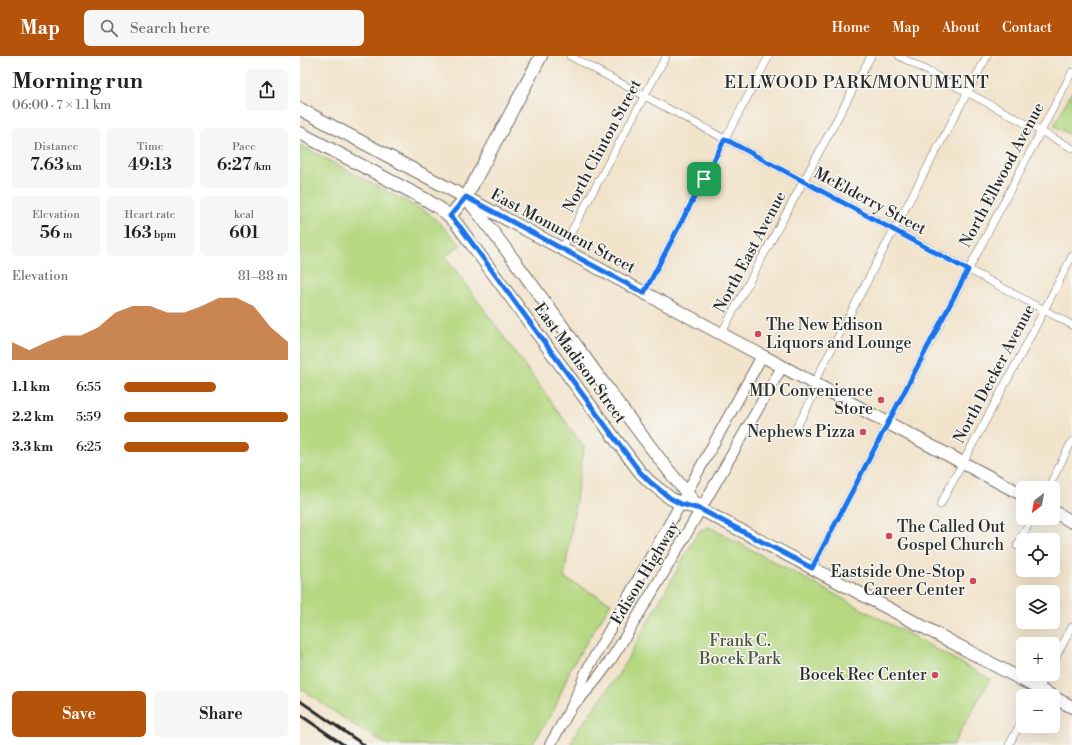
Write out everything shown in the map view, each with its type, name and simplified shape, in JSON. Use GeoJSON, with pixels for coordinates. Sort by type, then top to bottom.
{"type":"FeatureCollection","features":[{"type":"Feature","properties":{"kind":"main road"},"geometry":{"type":"LineString","coordinates":[[300,133],[425,199],[450,216],[466,197],[541,56]]}},
{"type":"Feature","properties":{"kind":"main road","name":"East Monument Street"},"geometry":{"type":"LineString","coordinates":[[300,109],[1016,492]]}},
{"type":"Feature","properties":{"kind":"main road","name":"East Madison Street"},"geometry":{"type":"LineString","coordinates":[[466,197],[501,242],[638,431],[684,499]]}},
{"type":"Feature","properties":{"kind":"main road","name":"East Madison Street"},"geometry":{"type":"LineString","coordinates":[[450,216],[461,228],[640,472],[660,491],[684,499],[1030,689]]}},
{"type":"Feature","properties":{"kind":"main road","name":"Edison Highway"},"geometry":{"type":"LineString","coordinates":[[550,745],[572,706],[587,670],[684,499],[762,356]]}},
{"type":"Feature","properties":{"kind":"main road","name":"Edison Highway"},"geometry":{"type":"LineString","coordinates":[[572,706],[588,691],[623,640],[782,367]]}},
{"type":"Feature","properties":{"kind":"main road"},"geometry":{"type":"LineString","coordinates":[[1060,516],[1072,522]]}},
{"type":"Feature","properties":{"kind":"main road","name":"East Madison Street"},"geometry":{"type":"LineString","coordinates":[[1060,700],[1072,707]]}},
{"type":"Feature","properties":{"kind":"street","name":"McElderry Street"},"geometry":{"type":"LineString","coordinates":[[570,56],[1072,325]]}},
{"type":"Feature","properties":{"kind":"street","name":"North Clinton Street"},"geometry":{"type":"LineString","coordinates":[[562,249],[666,56]]}},
{"type":"Feature","properties":{"kind":"street"},"geometry":{"type":"LineString","coordinates":[[644,293],[769,56]]}},
{"type":"Feature","properties":{"kind":"street","name":"North East Avenue"},"geometry":{"type":"LineString","coordinates":[[721,334],[871,56]]}},
{"type":"Feature","properties":{"kind":"street"},"geometry":{"type":"LineString","coordinates":[[899,56],[1072,148]]}},
{"type":"Feature","properties":{"kind":"street"},"geometry":{"type":"LineString","coordinates":[[796,428],[894,230],[988,56]]}},
{"type":"Feature","properties":{"kind":"street","name":"North Ellwood Avenue"},"geometry":{"type":"LineString","coordinates":[[812,568],[1072,72]]}},
{"type":"Feature","properties":{"kind":"street","name":"North Decker Avenue"},"geometry":{"type":"LineString","coordinates":[[940,504],[1023,351],[1072,256]]}},
{"type":"Feature","properties":{"kind":"street"},"geometry":{"type":"LineString","coordinates":[[1052,481],[1072,441]]}},
{"type":"Feature","properties":{"kind":"street"},"geometry":{"type":"LineString","coordinates":[[1060,649],[1072,627]]}},
{"type":"Feature","properties":{"kind":"street"},"geometry":{"type":"LineString","coordinates":[[1009,745],[1016,732]]}},
{"type":"Feature","properties":{"kind":"green space"},"geometry":{"type":"Polygon","coordinates":[[[1072,91],[1072,136],[1054,126],[1072,91]]]}},
{"type":"Feature","properties":{"kind":"green space"},"geometry":{"type":"Polygon","coordinates":[[[300,145],[430,214],[461,245],[445,256],[584,447],[564,578],[611,603],[570,669],[555,708],[532,745],[388,745],[352,724],[300,688],[300,145]]]}},
{"type":"Feature","properties":{"kind":"green space","name":"Frank C. Bocek Park"},"geometry":{"type":"Polygon","coordinates":[[[709,527],[990,679],[953,745],[570,745],[577,731],[619,674],[699,531],[709,527]]]}},
{"type":"Feature","properties":{"kind":"railway"},"geometry":{"type":"LineString","coordinates":[[300,701],[364,745]]}},
{"type":"Feature","properties":{"kind":"railway"},"geometry":{"type":"LineString","coordinates":[[300,715],[344,745]]}},
{"type":"Feature","properties":{"kind":"place","name":"The New Edison Liquors and Lounge"},"geometry":{"type":"Point","coordinates":[758,334]}},
{"type":"Feature","properties":{"kind":"place","name":"MD Convenience Store"},"geometry":{"type":"Point","coordinates":[881,400]}},
{"type":"Feature","properties":{"kind":"place","name":"Nephews Pizza"},"geometry":{"type":"Point","coordinates":[863,432]}},
{"type":"Feature","properties":{"kind":"place","name":"The Called Out Gospel Church"},"geometry":{"type":"Point","coordinates":[889,536]}},
{"type":"Feature","properties":{"kind":"place","name":"Eastside One-Stop Career Center"},"geometry":{"type":"Point","coordinates":[973,581]}},
{"type":"Feature","properties":{"kind":"place","name":"Bocek Rec Center"},"geometry":{"type":"Point","coordinates":[935,675]}},
{"type":"Feature","properties":{"kind":"district","name":"ELLWOOD PARK/MONUMENT"},"geometry":{"type":"Point","coordinates":[857,83]}},
{"type":"Feature","properties":{"kind":"route"},"geometry":{"type":"LineString","coordinates":[[725,139],[968,270],[812,568],[700,509],[681,504],[660,491],[650,482],[640,472],[461,228],[450,216],[466,197],[644,293],[704,179],[725,139]]}}]}
